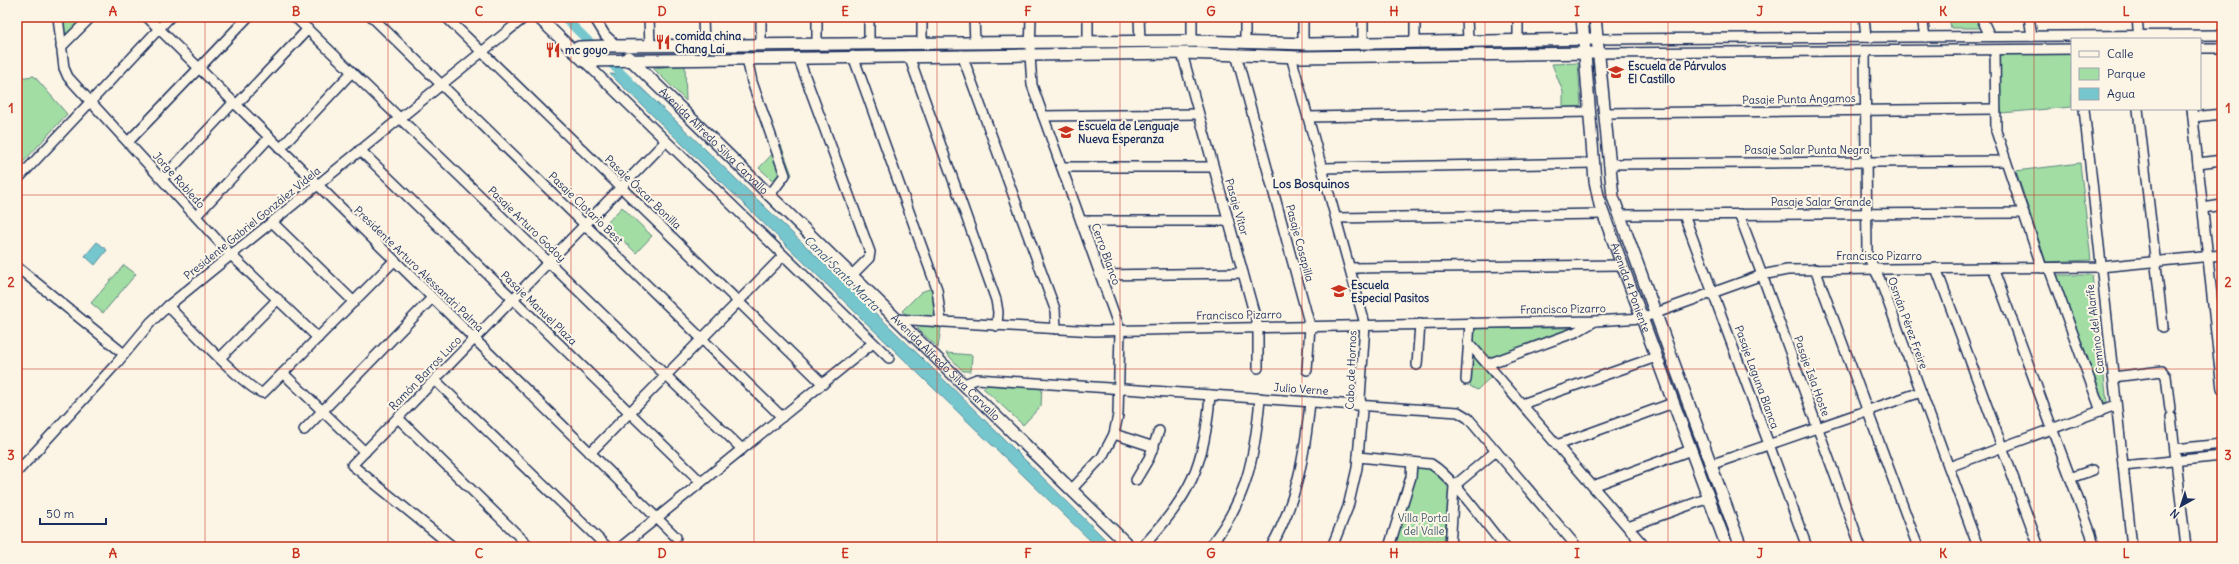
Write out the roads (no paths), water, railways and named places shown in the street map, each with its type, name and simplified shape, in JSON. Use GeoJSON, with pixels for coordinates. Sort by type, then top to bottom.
{"type":"FeatureCollection","features":[{"type":"Feature","properties":{"kind":"street","name":"Jorge Robledo"},"geometry":{"type":"LineString","coordinates":[[58,17],[61,47],[66,73],[231,255],[318,338]]}},
{"type":"Feature","properties":{"kind":"street"},"geometry":{"type":"LineString","coordinates":[[61,47],[91,17]]}},
{"type":"Feature","properties":{"kind":"street","name":"Presidente Arturo Alessandri Palma"},"geometry":{"type":"LineString","coordinates":[[147,17],[676,537]]}},
{"type":"Feature","properties":{"kind":"street"},"geometry":{"type":"LineString","coordinates":[[17,180],[170,17]]}},
{"type":"Feature","properties":{"kind":"street"},"geometry":{"type":"LineString","coordinates":[[128,142],[248,17]]}},
{"type":"Feature","properties":{"kind":"street","name":"Pasaje Arturo Godoy"},"geometry":{"type":"LineString","coordinates":[[295,17],[742,449]]}},
{"type":"Feature","properties":{"kind":"street","name":"Pasaje Clotario Best"},"geometry":{"type":"LineString","coordinates":[[372,17],[586,224],[782,417]]}},
{"type":"Feature","properties":{"kind":"street","name":"Pasaje Óscar Bonilla"},"geometry":{"type":"LineString","coordinates":[[446,17],[823,384]]}},
{"type":"Feature","properties":{"kind":"street","name":"Presidente Gabriel González Videla"},"geometry":{"type":"LineString","coordinates":[[17,472],[151,322],[168,306],[525,17]]}},
{"type":"Feature","properties":{"kind":"street"},"geometry":{"type":"LineString","coordinates":[[538,17],[578,48],[613,46],[1140,41],[1304,44],[1597,39],[2222,36]]}},
{"type":"Feature","properties":{"kind":"street"},"geometry":{"type":"LineString","coordinates":[[547,17],[578,48],[584,61],[665,142],[889,358]]}},
{"type":"Feature","properties":{"kind":"street","name":"Avenida Alfredo Silva Carvallo"},"geometry":{"type":"LineString","coordinates":[[594,17],[613,46],[627,60],[770,196],[1130,547]]}},
{"type":"Feature","properties":{"kind":"street"},"geometry":{"type":"LineString","coordinates":[[649,17],[650,46]]}},
{"type":"Feature","properties":{"kind":"street"},"geometry":{"type":"LineString","coordinates":[[704,17],[704,46]]}},
{"type":"Feature","properties":{"kind":"street"},"geometry":{"type":"LineString","coordinates":[[761,17],[761,45]]}},
{"type":"Feature","properties":{"kind":"street"},"geometry":{"type":"LineString","coordinates":[[817,17],[817,44]]}},
{"type":"Feature","properties":{"kind":"street"},"geometry":{"type":"LineString","coordinates":[[869,17],[869,44]]}},
{"type":"Feature","properties":{"kind":"street"},"geometry":{"type":"LineString","coordinates":[[922,17],[922,43]]}},
{"type":"Feature","properties":{"kind":"street"},"geometry":{"type":"LineString","coordinates":[[974,17],[975,43]]}},
{"type":"Feature","properties":{"kind":"street","name":"Cerro Blanco"},"geometry":{"type":"LineString","coordinates":[[1031,17],[1031,81],[1120,330],[1118,415],[1114,434],[1102,457],[1071,490]]}},
{"type":"Feature","properties":{"kind":"street"},"geometry":{"type":"LineString","coordinates":[[1088,17],[1088,42]]}},
{"type":"Feature","properties":{"kind":"street"},"geometry":{"type":"LineString","coordinates":[[1139,17],[1140,41]]}},
{"type":"Feature","properties":{"kind":"street"},"geometry":{"type":"LineString","coordinates":[[1192,17],[1192,41]]}},
{"type":"Feature","properties":{"kind":"street"},"geometry":{"type":"LineString","coordinates":[[1245,17],[1245,42]]}},
{"type":"Feature","properties":{"kind":"street"},"geometry":{"type":"LineString","coordinates":[[1303,17],[1304,44]]}},
{"type":"Feature","properties":{"kind":"street"},"geometry":{"type":"LineString","coordinates":[[1363,17],[1363,42]]}},
{"type":"Feature","properties":{"kind":"street"},"geometry":{"type":"LineString","coordinates":[[1415,17],[1415,42]]}},
{"type":"Feature","properties":{"kind":"street"},"geometry":{"type":"LineString","coordinates":[[1467,17],[1468,41]]}},
{"type":"Feature","properties":{"kind":"street"},"geometry":{"type":"LineString","coordinates":[[1518,17],[1518,41]]}},
{"type":"Feature","properties":{"kind":"street","name":"Avenida 4 Poniente"},"geometry":{"type":"LineString","coordinates":[[1582,17],[1596,189],[1603,214],[1727,547]]}},
{"type":"Feature","properties":{"kind":"street","name":"Avenida 4 Poniente"},"geometry":{"type":"LineString","coordinates":[[1595,17],[1613,197],[1741,547]]}},
{"type":"Feature","properties":{"kind":"street"},"geometry":{"type":"LineString","coordinates":[[1864,17],[1866,37]]}},
{"type":"Feature","properties":{"kind":"street"},"geometry":{"type":"LineString","coordinates":[[1922,17],[1925,37]]}},
{"type":"Feature","properties":{"kind":"street"},"geometry":{"type":"LineString","coordinates":[[1981,17],[1990,36]]}},
{"type":"Feature","properties":{"kind":"street"},"geometry":{"type":"LineString","coordinates":[[2029,17],[2032,36]]}},
{"type":"Feature","properties":{"kind":"street"},"geometry":{"type":"LineString","coordinates":[[2137,17],[2139,37]]}},
{"type":"Feature","properties":{"kind":"street"},"geometry":{"type":"LineString","coordinates":[[162,179],[308,29]]}},
{"type":"Feature","properties":{"kind":"street"},"geometry":{"type":"LineString","coordinates":[[2201,48],[2222,48]]}},
{"type":"Feature","properties":{"kind":"street"},"geometry":{"type":"LineString","coordinates":[[584,61],[853,56],[1182,53],[1291,56],[2071,49]]}},
{"type":"Feature","properties":{"kind":"street"},"geometry":{"type":"LineString","coordinates":[[1995,50],[1996,131],[2024,213],[2101,411]]}},
{"type":"Feature","properties":{"kind":"street","name":"Osmán Pérez Freire"},"geometry":{"type":"LineString","coordinates":[[1865,51],[1866,250],[1873,268],[1880,280],[1978,547]]}},
{"type":"Feature","properties":{"kind":"street","name":"Pasaje Vítor"},"geometry":{"type":"LineString","coordinates":[[1182,53],[1258,327],[1258,368]]}},
{"type":"Feature","properties":{"kind":"street","name":"Pasaje Cosapilla"},"geometry":{"type":"LineString","coordinates":[[1236,54],[1310,326],[1307,370]]}},
{"type":"Feature","properties":{"kind":"street"},"geometry":{"type":"LineString","coordinates":[[962,55],[1054,309],[1056,329]]}},
{"type":"Feature","properties":{"kind":"street"},"geometry":{"type":"LineString","coordinates":[[853,56],[938,290],[941,322]]}},
{"type":"Feature","properties":{"kind":"street"},"geometry":{"type":"LineString","coordinates":[[909,56],[996,300],[998,312],[997,326]]}},
{"type":"Feature","properties":{"kind":"street","name":"Cabo de Hornos"},"geometry":{"type":"LineString","coordinates":[[1291,56],[1366,324],[1358,457],[1348,507],[1332,547]]}},
{"type":"Feature","properties":{"kind":"street"},"geometry":{"type":"LineString","coordinates":[[798,57],[870,252],[869,258],[851,276]]}},
{"type":"Feature","properties":{"kind":"street"},"geometry":{"type":"LineString","coordinates":[[747,58],[752,82],[785,175],[770,196]]}},
{"type":"Feature","properties":{"kind":"street"},"geometry":{"type":"LineString","coordinates":[[280,149],[352,72]]}},
{"type":"Feature","properties":{"kind":"street","name":"Pasaje Punta Angamos"},"geometry":{"type":"LineString","coordinates":[[1604,112],[1995,109]]}},
{"type":"Feature","properties":{"kind":"street","name":"Camino del Alarife"},"geometry":{"type":"LineString","coordinates":[[2084,110],[2100,267],[2132,547]]}},
{"type":"Feature","properties":{"kind":"street"},"geometry":{"type":"LineString","coordinates":[[2138,110],[2163,327]]}},
{"type":"Feature","properties":{"kind":"street"},"geometry":{"type":"LineString","coordinates":[[1308,118],[1590,112]]}},
{"type":"Feature","properties":{"kind":"street"},"geometry":{"type":"LineString","coordinates":[[2222,114],[2193,113],[2208,257],[2218,307],[2222,389]]}},
{"type":"Feature","properties":{"kind":"street"},"geometry":{"type":"LineString","coordinates":[[1043,116],[1198,114]]}},
{"type":"Feature","properties":{"kind":"street"},"geometry":{"type":"LineString","coordinates":[[196,216],[269,138]]}},
{"type":"Feature","properties":{"kind":"street","name":"Ramón Barros Luco"},"geometry":{"type":"LineString","coordinates":[[453,547],[352,465],[665,142]]}},
{"type":"Feature","properties":{"kind":"street","name":"Pasaje Manuel Plaza"},"geometry":{"type":"LineString","coordinates":[[360,150],[701,482]]}},
{"type":"Feature","properties":{"kind":"street"},"geometry":{"type":"LineString","coordinates":[[2198,163],[2222,160]]}},
{"type":"Feature","properties":{"kind":"street","name":"Pasaje Salar Punta Negra"},"geometry":{"type":"LineString","coordinates":[[1609,164],[2006,161]]}},
{"type":"Feature","properties":{"kind":"street"},"geometry":{"type":"LineString","coordinates":[[1322,168],[1594,163]]}},
{"type":"Feature","properties":{"kind":"street"},"geometry":{"type":"LineString","coordinates":[[1062,167],[1213,167]]}},
{"type":"Feature","properties":{"kind":"street"},"geometry":{"type":"LineString","coordinates":[[2203,208],[2222,205]]}},
{"type":"Feature","properties":{"kind":"street","name":"Pasaje Salar Grande"},"geometry":{"type":"LineString","coordinates":[[1619,215],[2024,213]]}},
{"type":"Feature","properties":{"kind":"street"},"geometry":{"type":"LineString","coordinates":[[1336,218],[1603,214]]}},
{"type":"Feature","properties":{"kind":"street","name":"Pasaje Isla Hoste"},"geometry":{"type":"LineString","coordinates":[[1738,214],[1762,275],[1861,547]]}},
{"type":"Feature","properties":{"kind":"street","name":"Pasaje Laguna Blanca"},"geometry":{"type":"LineString","coordinates":[[1684,215],[1807,547]]}},
{"type":"Feature","properties":{"kind":"street"},"geometry":{"type":"LineString","coordinates":[[1081,221],[1228,220]]}},
{"type":"Feature","properties":{"kind":"street"},"geometry":{"type":"LineString","coordinates":[[272,222],[354,302]]}},
{"type":"Feature","properties":{"kind":"street","name":"Francisco Pizarro"},"geometry":{"type":"LineString","coordinates":[[895,319],[1056,329],[1120,330],[1366,324],[1595,321],[1642,318],[1762,275],[1787,270],[2100,267],[2222,255]]}},
{"type":"Feature","properties":{"kind":"street"},"geometry":{"type":"LineString","coordinates":[[590,453],[783,256]]}},
{"type":"Feature","properties":{"kind":"street"},"geometry":{"type":"LineString","coordinates":[[168,306],[241,378],[258,392],[263,393],[284,374],[394,261]]}},
{"type":"Feature","properties":{"kind":"street"},"geometry":{"type":"LineString","coordinates":[[1350,268],[1622,265]]}},
{"type":"Feature","properties":{"kind":"street"},"geometry":{"type":"LineString","coordinates":[[17,267],[124,354]]}},
{"type":"Feature","properties":{"kind":"street"},"geometry":{"type":"LineString","coordinates":[[1936,268],[2039,547]]}},
{"type":"Feature","properties":{"kind":"street"},"geometry":{"type":"LineString","coordinates":[[1993,268],[2094,547]]}},
{"type":"Feature","properties":{"kind":"street"},"geometry":{"type":"LineString","coordinates":[[1815,269],[1918,547]]}},
{"type":"Feature","properties":{"kind":"street"},"geometry":{"type":"LineString","coordinates":[[1100,275],[1243,273]]}},
{"type":"Feature","properties":{"kind":"street"},"geometry":{"type":"LineString","coordinates":[[304,430],[432,298]]}},
{"type":"Feature","properties":{"kind":"street"},"geometry":{"type":"LineString","coordinates":[[220,358],[278,299]]}},
{"type":"Feature","properties":{"kind":"street"},"geometry":{"type":"LineString","coordinates":[[1488,364],[1576,332],[1595,321]]}},
{"type":"Feature","properties":{"kind":"street"},"geometry":{"type":"LineString","coordinates":[[1466,380],[1470,323]]}},
{"type":"Feature","properties":{"kind":"street"},"geometry":{"type":"LineString","coordinates":[[1417,365],[1420,324]]}},
{"type":"Feature","properties":{"kind":"street"},"geometry":{"type":"LineString","coordinates":[[1468,342],[1645,547]]}},
{"type":"Feature","properties":{"kind":"street"},"geometry":{"type":"LineString","coordinates":[[621,547],[873,343]]}},
{"type":"Feature","properties":{"kind":"street"},"geometry":{"type":"LineString","coordinates":[[1522,404],[1656,357]]}},
{"type":"Feature","properties":{"kind":"street"},"geometry":{"type":"LineString","coordinates":[[2113,377],[2162,371],[2166,376],[2186,547]]}},
{"type":"Feature","properties":{"kind":"street"},"geometry":{"type":"LineString","coordinates":[[284,374],[365,452]]}},
{"type":"Feature","properties":{"kind":"street","name":"Julio Verne"},"geometry":{"type":"LineString","coordinates":[[964,384],[977,379],[1462,413],[1577,547]]}},
{"type":"Feature","properties":{"kind":"street"},"geometry":{"type":"LineString","coordinates":[[435,380],[607,547]]}},
{"type":"Feature","properties":{"kind":"street"},"geometry":{"type":"LineString","coordinates":[[1710,465],[1921,392]]}},
{"type":"Feature","properties":{"kind":"street"},"geometry":{"type":"LineString","coordinates":[[1142,547],[1174,512],[1194,478],[1206,441],[1210,395]]}},
{"type":"Feature","properties":{"kind":"street"},"geometry":{"type":"LineString","coordinates":[[1209,547],[1234,511],[1246,484],[1257,440],[1260,398]]}},
{"type":"Feature","properties":{"kind":"street"},"geometry":{"type":"LineString","coordinates":[[1271,547],[1287,515],[1298,482],[1306,443],[1310,402]]}},
{"type":"Feature","properties":{"kind":"street"},"geometry":{"type":"LineString","coordinates":[[1557,445],[1673,403]]}},
{"type":"Feature","properties":{"kind":"street"},"geometry":{"type":"LineString","coordinates":[[1949,466],[2116,405]]}},
{"type":"Feature","properties":{"kind":"street"},"geometry":{"type":"LineString","coordinates":[[398,418],[530,547]]}},
{"type":"Feature","properties":{"kind":"street"},"geometry":{"type":"LineString","coordinates":[[1136,480],[1154,447],[1159,431]]}},
{"type":"Feature","properties":{"kind":"street"},"geometry":{"type":"LineString","coordinates":[[1114,434],[1154,447]]}},
{"type":"Feature","properties":{"kind":"street"},"geometry":{"type":"LineString","coordinates":[[2175,449],[2222,444]]}},
{"type":"Feature","properties":{"kind":"street"},"geometry":{"type":"LineString","coordinates":[[1592,486],[1691,450]]}},
{"type":"Feature","properties":{"kind":"street"},"geometry":{"type":"LineString","coordinates":[[1450,547],[1454,486],[1496,451]]}},
{"type":"Feature","properties":{"kind":"street"},"geometry":{"type":"LineString","coordinates":[[2123,466],[2222,456]]}},
{"type":"Feature","properties":{"kind":"street"},"geometry":{"type":"LineString","coordinates":[[1358,457],[1431,464],[1454,486],[1502,545]]}},
{"type":"Feature","properties":{"kind":"street"},"geometry":{"type":"LineString","coordinates":[[1389,547],[1411,478],[1412,462]]}},
{"type":"Feature","properties":{"kind":"street"},"geometry":{"type":"LineString","coordinates":[[2070,478],[2093,470]]}},
{"type":"Feature","properties":{"kind":"street"},"geometry":{"type":"LineString","coordinates":[[1628,527],[1709,498]]}},
{"type":"Feature","properties":{"kind":"water"},"geometry":{"type":"Polygon","coordinates":[[[610,74],[628,75],[922,358],[1113,547],[1097,547],[610,74]]]}},
{"type":"Feature","properties":{"kind":"water"},"geometry":{"type":"Polygon","coordinates":[[[97,242],[107,250],[95,265],[85,256],[97,242]]]}},
{"type":"Feature","properties":{"kind":"waterway","name":"Canal Santa Marta"},"geometry":{"type":"LineString","coordinates":[[564,17],[630,82]]}},
{"type":"Feature","properties":{"kind":"place","name":"comida china Chang Lai"},"geometry":{"type":"Point","coordinates":[663,42]}},
{"type":"Feature","properties":{"kind":"place","name":"mc goyo"},"geometry":{"type":"Point","coordinates":[553,50]}},
{"type":"Feature","properties":{"kind":"place","name":"Escuela de Párvulos El Castillo"},"geometry":{"type":"Point","coordinates":[1616,72]}},
{"type":"Feature","properties":{"kind":"place","name":"Escuela de Lenguaje Nueva Esperanza"},"geometry":{"type":"Point","coordinates":[1066,132]}},
{"type":"Feature","properties":{"kind":"place","name":"Escuela Especial Pasitos"},"geometry":{"type":"Point","coordinates":[1339,291]}},
{"type":"Feature","properties":{"kind":"district","name":"Los Bosquinos"},"geometry":{"type":"Point","coordinates":[1311,183]}},
{"type":"Feature","properties":{"kind":"park label","name":"Villa Portal del Valle"},"geometry":{"type":"Point","coordinates":[1424,524]}}]}
